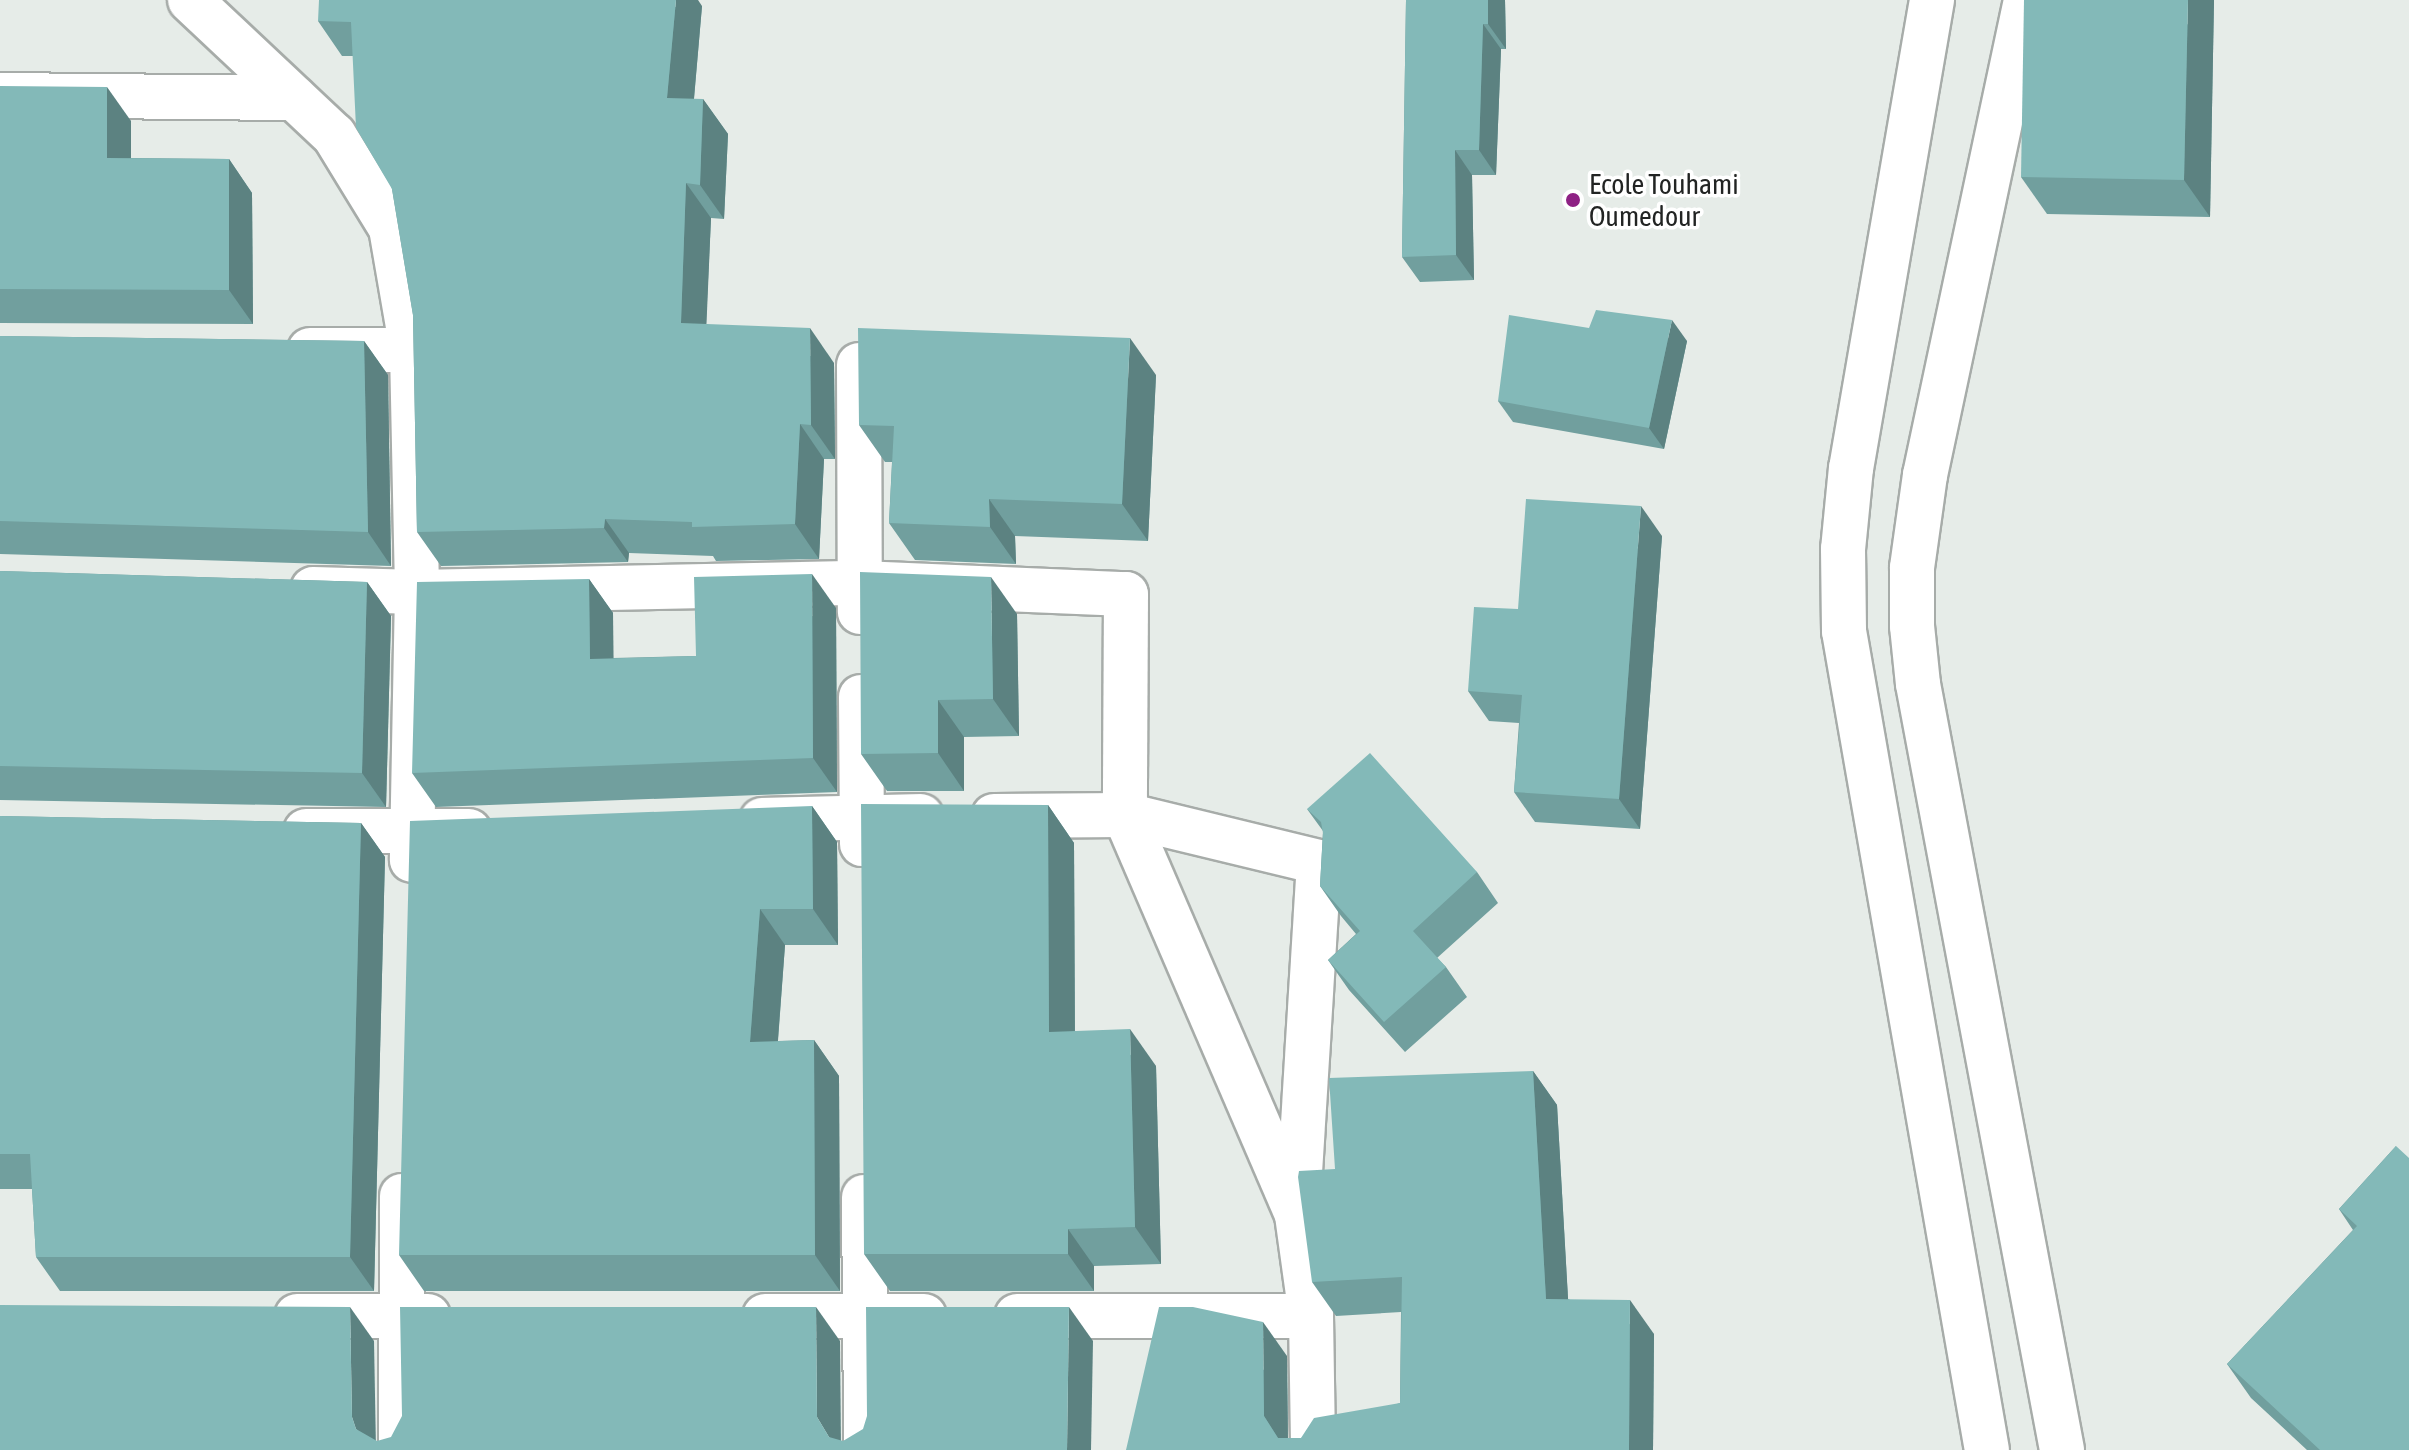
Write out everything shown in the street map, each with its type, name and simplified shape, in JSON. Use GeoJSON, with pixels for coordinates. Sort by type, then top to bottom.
{"type":"FeatureCollection","features":[{"type":"Feature","properties":{"kind":"street"},"geometry":{"type":"LineString","coordinates":[[190,0],[334,135],[391,228],[412,350],[417,592],[411,895]]}},
{"type":"Feature","properties":{"kind":"street"},"geometry":{"type":"LineString","coordinates":[[1932,0],[1851,468],[1843,549],[1844,631],[1987,1450]]}},
{"type":"Feature","properties":{"kind":"street"},"geometry":{"type":"LineString","coordinates":[[2026,0],[1925,475],[1912,568],[1912,626],[1918,684],[2062,1450]]}},
{"type":"Feature","properties":{"kind":"street"},"geometry":{"type":"LineString","coordinates":[[0,95],[294,98]]}},
{"type":"Feature","properties":{"kind":"street"},"geometry":{"type":"LineString","coordinates":[[269,349],[412,350]]}},
{"type":"Feature","properties":{"kind":"street"},"geometry":{"type":"LineString","coordinates":[[859,358],[862,879]]}},
{"type":"Feature","properties":{"kind":"street"},"geometry":{"type":"LineString","coordinates":[[278,588],[417,592],[860,583],[1126,594],[1125,815],[1297,1215]]}},
{"type":"Feature","properties":{"kind":"street"},"geometry":{"type":"LineString","coordinates":[[723,821],[862,816],[1125,815],[1319,862],[1297,1215],[1311,1316],[1313,1450]]}},
{"type":"Feature","properties":{"kind":"street"},"geometry":{"type":"LineString","coordinates":[[270,830],[413,833],[506,829]]}},
{"type":"Feature","properties":{"kind":"street"},"geometry":{"type":"LineString","coordinates":[[401,1450],[398,1316],[403,1160]]}},
{"type":"Feature","properties":{"kind":"street"},"geometry":{"type":"LineString","coordinates":[[864,1160],[866,1450]]}},
{"type":"Feature","properties":{"kind":"street"},"geometry":{"type":"LineString","coordinates":[[255,1316],[476,1316]]}},
{"type":"Feature","properties":{"kind":"street"},"geometry":{"type":"LineString","coordinates":[[725,1316],[1311,1316]]}},
{"type":"Feature","properties":{"kind":"building"},"geometry":{"type":"Polygon","coordinates":[[[319,0],[676,0],[667,98],[703,99],[700,185],[686,183],[681,323],[810,328],[811,425],[800,424],[795,524],[692,527],[692,522],[605,519],[604,528],[417,532],[413,315],[392,189],[356,128],[351,22],[318,21],[319,0]]]}},
{"type":"Feature","properties":{"kind":"building"},"geometry":{"type":"Polygon","coordinates":[[[1406,0],[1488,0],[1488,24],[1483,24],[1479,150],[1455,150],[1456,255],[1402,257],[1406,0]]]}},
{"type":"Feature","properties":{"kind":"building"},"geometry":{"type":"Polygon","coordinates":[[[2024,0],[2188,0],[2184,180],[2021,177],[2024,0]]]}},
{"type":"Feature","properties":{"kind":"building"},"geometry":{"type":"Polygon","coordinates":[[[0,86],[107,87],[107,158],[229,159],[229,290],[0,289],[0,86]]]}},
{"type":"Feature","properties":{"kind":"building"},"geometry":{"type":"Polygon","coordinates":[[[1596,310],[1672,320],[1649,428],[1498,401],[1509,315],[1589,328],[1596,310]]]}},
{"type":"Feature","properties":{"kind":"building"},"geometry":{"type":"Polygon","coordinates":[[[858,328],[1130,338],[1122,504],[989,499],[990,527],[889,523],[894,426],[859,425],[858,328]]]}},
{"type":"Feature","properties":{"kind":"building"},"geometry":{"type":"Polygon","coordinates":[[[0,336],[364,341],[368,532],[0,521],[0,336]]]}},
{"type":"Feature","properties":{"kind":"building"},"geometry":{"type":"Polygon","coordinates":[[[1526,499],[1641,506],[1619,799],[1514,792],[1522,695],[1468,691],[1474,607],[1518,609],[1526,499]]]}},
{"type":"Feature","properties":{"kind":"building"},"geometry":{"type":"Polygon","coordinates":[[[0,571],[367,582],[362,773],[0,766],[0,571]]]}},
{"type":"Feature","properties":{"kind":"building"},"geometry":{"type":"Polygon","coordinates":[[[860,572],[991,577],[993,699],[938,700],[938,753],[861,754],[860,572]]]}},
{"type":"Feature","properties":{"kind":"building"},"geometry":{"type":"Polygon","coordinates":[[[812,574],[813,758],[412,773],[417,582],[589,579],[590,659],[696,656],[694,577],[812,574]]]}},
{"type":"Feature","properties":{"kind":"building"},"geometry":{"type":"Polygon","coordinates":[[[1370,753],[1477,872],[1413,931],[1446,967],[1384,1022],[1328,960],[1360,931],[1320,886],[1323,833],[1321,822],[1307,809],[1370,753]]]}},
{"type":"Feature","properties":{"kind":"building"},"geometry":{"type":"Polygon","coordinates":[[[861,804],[1048,805],[1049,1032],[1130,1029],[1135,1227],[1068,1229],[1068,1254],[864,1254],[861,804]]]}},
{"type":"Feature","properties":{"kind":"building"},"geometry":{"type":"Polygon","coordinates":[[[812,806],[813,909],[760,909],[750,1042],[814,1040],[815,1255],[399,1255],[410,821],[812,806]]]}},
{"type":"Feature","properties":{"kind":"building"},"geometry":{"type":"Polygon","coordinates":[[[0,816],[361,823],[350,1257],[36,1257],[30,1154],[0,1154],[0,816]]]}},
{"type":"Feature","properties":{"kind":"building"},"geometry":{"type":"Polygon","coordinates":[[[1533,1071],[1546,1299],[1630,1300],[1629,1450],[1126,1450],[1159,1307],[1193,1307],[1263,1322],[1264,1416],[1278,1438],[1301,1438],[1314,1418],[1400,1403],[1402,1277],[1312,1282],[1298,1177],[1299,1171],[1335,1169],[1329,1078],[1533,1071]]]}},
{"type":"Feature","properties":{"kind":"building"},"geometry":{"type":"Polygon","coordinates":[[[2396,1146],[2409,1158],[2409,1450],[2320,1450],[2227,1364],[2357,1226],[2339,1209],[2396,1146]]]}},
{"type":"Feature","properties":{"kind":"building"},"geometry":{"type":"Polygon","coordinates":[[[0,1305],[350,1307],[352,1417],[356,1429],[377,1441],[391,1437],[402,1416],[400,1307],[816,1307],[817,1417],[829,1437],[843,1441],[863,1429],[867,1416],[866,1307],[1069,1307],[1067,1450],[0,1450],[0,1305]]]}},
{"type":"Feature","properties":{"kind":"place","name":"Ecole Touhami Oumedour"},"geometry":{"type":"Point","coordinates":[1573,200]}}]}
